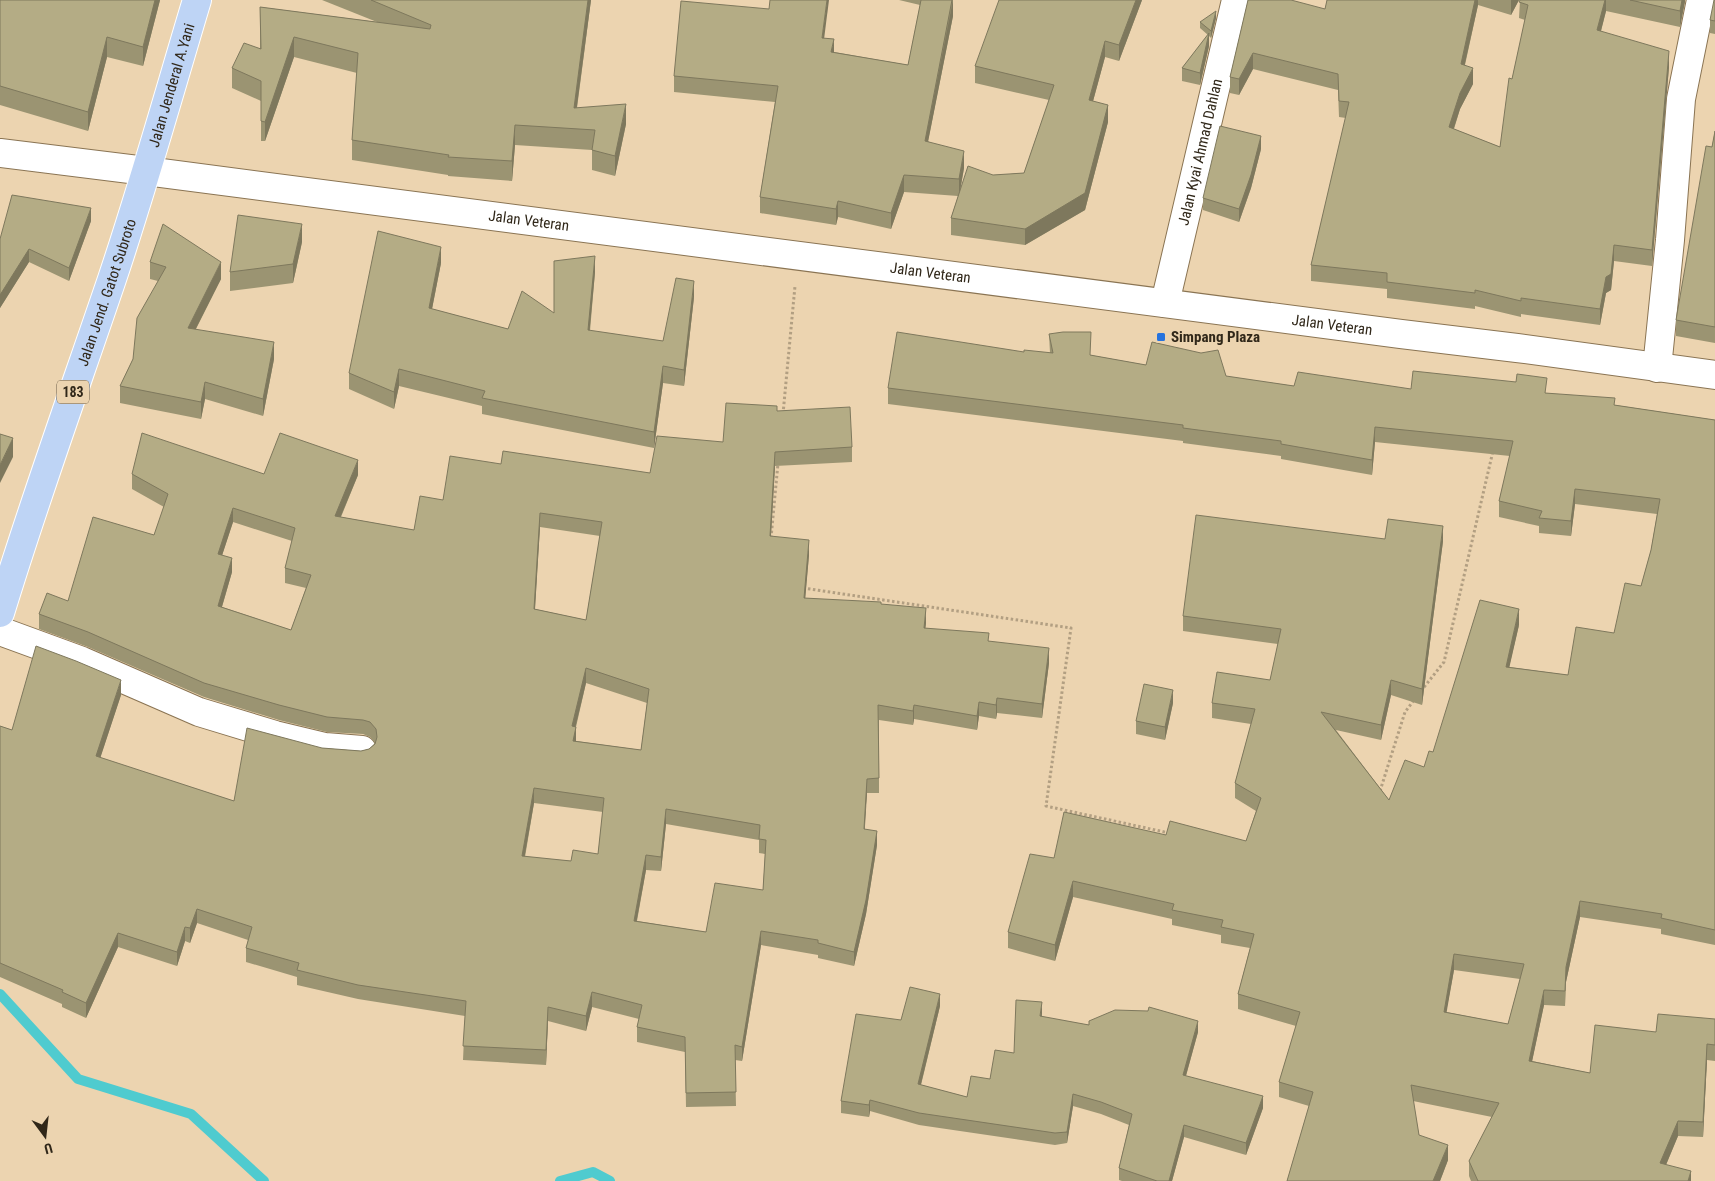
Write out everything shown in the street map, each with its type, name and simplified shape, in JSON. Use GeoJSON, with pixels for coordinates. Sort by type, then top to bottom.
{"type":"FeatureCollection","features":[{"type":"Feature","properties":{"kind":"main road","name":"Jalan Jenderal A.Yani"},"geometry":{"type":"LineString","coordinates":[[146,171],[197,0]]}},
{"type":"Feature","properties":{"kind":"main road","name":"Jalan Kyai Ahmad Dahlan"},"geometry":{"type":"LineString","coordinates":[[1165,303],[1236,0]]}},
{"type":"Feature","properties":{"kind":"main road"},"geometry":{"type":"LineString","coordinates":[[1657,368],[1670,240],[1681,98],[1701,0]]}},
{"type":"Feature","properties":{"kind":"main road","name":"Jalan Veteran"},"geometry":{"type":"LineString","coordinates":[[0,153],[1715,375]]}},
{"type":"Feature","properties":{"kind":"main road","name":"Jalan Jend. Gatot Subroto"},"geometry":{"type":"LineString","coordinates":[[0,613],[21,543],[112,278],[146,171]]}},
{"type":"Feature","properties":{"kind":"main road"},"geometry":{"type":"LineString","coordinates":[[0,631],[82,661],[199,712],[275,735],[316,745],[362,750]]}},
{"type":"Feature","properties":{"kind":"path"},"geometry":{"type":"LineString","coordinates":[[782,424],[797,255]]}},
{"type":"Feature","properties":{"kind":"path"},"geometry":{"type":"LineString","coordinates":[[1378,797],[1405,712],[1444,662],[1495,443]]}},
{"type":"Feature","properties":{"kind":"path"},"geometry":{"type":"LineString","coordinates":[[770,543],[779,454]]}},
{"type":"Feature","properties":{"kind":"path"},"geometry":{"type":"LineString","coordinates":[[796,587],[1071,628],[1046,806],[1170,833]]}},
{"type":"Feature","properties":{"kind":"building"},"geometry":{"type":"Polygon","coordinates":[[[0,0],[155,0],[143,47],[107,37],[88,112],[0,86],[0,0]]]}},
{"type":"Feature","properties":{"kind":"building"},"geometry":{"type":"Polygon","coordinates":[[[371,0],[588,0],[574,108],[626,104],[615,156],[592,150],[595,130],[515,125],[512,161],[448,157],[449,155],[352,140],[358,53],[294,37],[265,122],[261,121],[261,81],[232,68],[244,43],[261,49],[260,7],[430,29],[431,25],[371,0]]]}},
{"type":"Feature","properties":{"kind":"building"},"geometry":{"type":"Polygon","coordinates":[[[770,0],[827,0],[822,38],[834,39],[831,52],[908,65],[921,0],[952,0],[925,141],[964,151],[959,179],[904,175],[891,213],[838,201],[836,209],[760,197],[778,86],[674,76],[681,1],[769,9],[770,0]]]}},
{"type":"Feature","properties":{"kind":"building"},"geometry":{"type":"Polygon","coordinates":[[[999,0],[1136,0],[1119,45],[1105,41],[1089,100],[1108,105],[1085,193],[1025,229],[951,218],[968,166],[993,175],[1024,173],[1054,85],[975,66],[999,0]]]}},
{"type":"Feature","properties":{"kind":"building"},"geometry":{"type":"Polygon","coordinates":[[[1248,0],[1291,0],[1325,9],[1327,0],[1475,0],[1461,64],[1473,68],[1460,93],[1449,127],[1500,147],[1509,78],[1512,79],[1528,5],[1519,2],[1520,0],[1605,0],[1597,30],[1669,51],[1652,250],[1614,245],[1611,274],[1606,277],[1600,309],[1521,298],[1521,301],[1475,290],[1475,293],[1387,282],[1387,273],[1311,265],[1349,102],[1339,101],[1338,74],[1253,53],[1239,79],[1230,77],[1248,0]]]}},
{"type":"Feature","properties":{"kind":"building"},"geometry":{"type":"Polygon","coordinates":[[[1630,0],[1682,0],[1680,11],[1630,0]]]}},
{"type":"Feature","properties":{"kind":"building"},"geometry":{"type":"Polygon","coordinates":[[[1715,0],[1715,21],[1710,20],[1715,0]]]}},
{"type":"Feature","properties":{"kind":"building"},"geometry":{"type":"Polygon","coordinates":[[[1216,11],[1211,31],[1200,22],[1216,11]]]}},
{"type":"Feature","properties":{"kind":"building"},"geometry":{"type":"Polygon","coordinates":[[[1209,33],[1200,73],[1182,68],[1209,33]]]}},
{"type":"Feature","properties":{"kind":"building"},"geometry":{"type":"Polygon","coordinates":[[[1220,126],[1261,136],[1251,175],[1239,209],[1203,198],[1220,126]]]}},
{"type":"Feature","properties":{"kind":"building"},"geometry":{"type":"Polygon","coordinates":[[[1715,131],[1715,327],[1676,320],[1706,146],[1712,147],[1715,131]]]}},
{"type":"Feature","properties":{"kind":"building"},"geometry":{"type":"Polygon","coordinates":[[[12,195],[91,208],[69,268],[29,249],[0,295],[0,239],[12,195]]]}},
{"type":"Feature","properties":{"kind":"building"},"geometry":{"type":"Polygon","coordinates":[[[238,215],[302,224],[293,264],[230,272],[238,215]]]}},
{"type":"Feature","properties":{"kind":"building"},"geometry":{"type":"Polygon","coordinates":[[[163,224],[221,262],[188,328],[274,342],[263,399],[205,382],[201,402],[120,386],[133,359],[137,318],[166,267],[150,262],[163,224]]]}},
{"type":"Feature","properties":{"kind":"building"},"geometry":{"type":"Polygon","coordinates":[[[378,231],[441,247],[429,308],[508,329],[522,291],[554,313],[554,261],[595,256],[588,330],[663,341],[676,278],[694,281],[684,370],[663,366],[654,432],[482,398],[485,391],[399,369],[394,392],[349,373],[378,231]]]}},
{"type":"Feature","properties":{"kind":"building"},"geometry":{"type":"Polygon","coordinates":[[[897,332],[1024,352],[1024,350],[1053,353],[1049,334],[1091,332],[1090,355],[1146,365],[1152,342],[1201,353],[1218,350],[1226,376],[1294,386],[1298,372],[1411,389],[1413,371],[1516,382],[1517,374],[1547,378],[1545,393],[1615,398],[1614,405],[1715,420],[1715,930],[1661,918],[1662,914],[1580,901],[1566,967],[1565,991],[1544,990],[1529,1061],[1590,1073],[1595,1025],[1656,1032],[1658,1014],[1715,1019],[1715,1045],[1707,1044],[1703,1122],[1678,1121],[1660,1163],[1691,1171],[1688,1181],[1478,1181],[1469,1161],[1499,1103],[1411,1085],[1419,1135],[1448,1145],[1433,1181],[1287,1181],[1313,1092],[1279,1082],[1300,1012],[1238,994],[1254,934],[1221,927],[1223,920],[1172,910],[1174,904],[1073,881],[1055,945],[1008,932],[1030,854],[1054,858],[1064,812],[1166,835],[1170,821],[1246,841],[1261,798],[1235,783],[1255,709],[1212,703],[1217,672],[1270,680],[1281,629],[1183,616],[1196,515],[1385,539],[1388,519],[1443,526],[1422,689],[1391,680],[1381,725],[1321,712],[1389,800],[1405,760],[1424,767],[1429,751],[1433,752],[1480,600],[1519,609],[1506,667],[1568,675],[1576,627],[1614,633],[1625,583],[1641,586],[1651,550],[1660,499],[1575,489],[1571,521],[1539,518],[1542,511],[1499,501],[1513,441],[1375,427],[1372,460],[1281,444],[1281,441],[1183,428],[1183,425],[888,388],[897,332]],[[1454,954],[1444,1012],[1508,1024],[1524,964],[1454,954]]]}},
{"type":"Feature","properties":{"kind":"building"},"geometry":{"type":"Polygon","coordinates":[[[726,403],[777,406],[777,411],[850,407],[852,447],[775,452],[770,536],[809,540],[804,598],[881,602],[881,604],[926,608],[924,628],[989,633],[988,641],[1049,648],[1042,704],[997,698],[996,705],[979,702],[977,716],[914,705],[913,711],[878,705],[879,778],[867,779],[864,829],[877,831],[866,900],[854,952],[818,943],[818,940],[761,931],[742,1047],[735,1045],[736,1092],[686,1093],[685,1037],[637,1027],[642,1005],[592,992],[586,1016],[548,1007],[546,1050],[463,1046],[466,1001],[358,985],[297,970],[299,963],[246,948],[252,927],[197,909],[190,928],[185,927],[177,952],[118,933],[86,1003],[62,992],[63,990],[0,963],[0,726],[12,730],[36,646],[121,680],[96,756],[234,801],[247,728],[322,748],[361,751],[369,749],[375,744],[377,737],[376,729],[370,722],[327,717],[204,683],[88,632],[39,614],[47,593],[68,601],[93,517],[154,535],[168,494],[132,474],[142,433],[264,474],[280,433],[358,460],[335,516],[414,530],[420,496],[443,500],[450,456],[501,464],[503,451],[650,473],[657,436],[723,442],[726,403]],[[233,508],[218,554],[232,558],[218,606],[291,630],[311,575],[285,568],[295,528],[233,508]],[[540,513],[534,609],[586,620],[602,522],[540,513]],[[586,668],[572,726],[576,727],[573,741],[641,750],[649,689],[586,668]],[[534,788],[522,856],[571,861],[573,850],[598,854],[604,798],[534,788]],[[666,809],[661,857],[646,855],[634,921],[706,932],[715,883],[763,890],[766,840],[759,839],[760,825],[666,809]]]}},
{"type":"Feature","properties":{"kind":"building"},"geometry":{"type":"Polygon","coordinates":[[[0,434],[13,438],[0,465],[0,434]]]}},
{"type":"Feature","properties":{"kind":"building"},"geometry":{"type":"Polygon","coordinates":[[[1144,684],[1173,690],[1165,727],[1136,721],[1144,684]]]}},
{"type":"Feature","properties":{"kind":"building"},"geometry":{"type":"Polygon","coordinates":[[[910,987],[940,994],[918,1084],[967,1097],[971,1076],[990,1079],[995,1050],[1014,1053],[1016,1000],[1042,1002],[1040,1016],[1089,1025],[1089,1021],[1115,1010],[1148,1011],[1149,1007],[1198,1021],[1183,1075],[1263,1096],[1246,1143],[1184,1125],[1169,1181],[1157,1181],[1119,1168],[1132,1114],[1073,1094],[1067,1132],[1055,1133],[919,1113],[870,1100],[869,1105],[841,1101],[856,1014],[901,1020],[910,987]]]}},
{"type":"Feature","properties":{"kind":"waterway"},"geometry":{"type":"LineString","coordinates":[[0,994],[78,1079],[191,1114],[264,1181]]}},
{"type":"Feature","properties":{"kind":"waterway"},"geometry":{"type":"LineString","coordinates":[[560,1181],[593,1172],[610,1181]]}},
{"type":"Feature","properties":{"kind":"place","name":"Simpang Plaza"},"geometry":{"type":"Point","coordinates":[1161,337]}}]}
